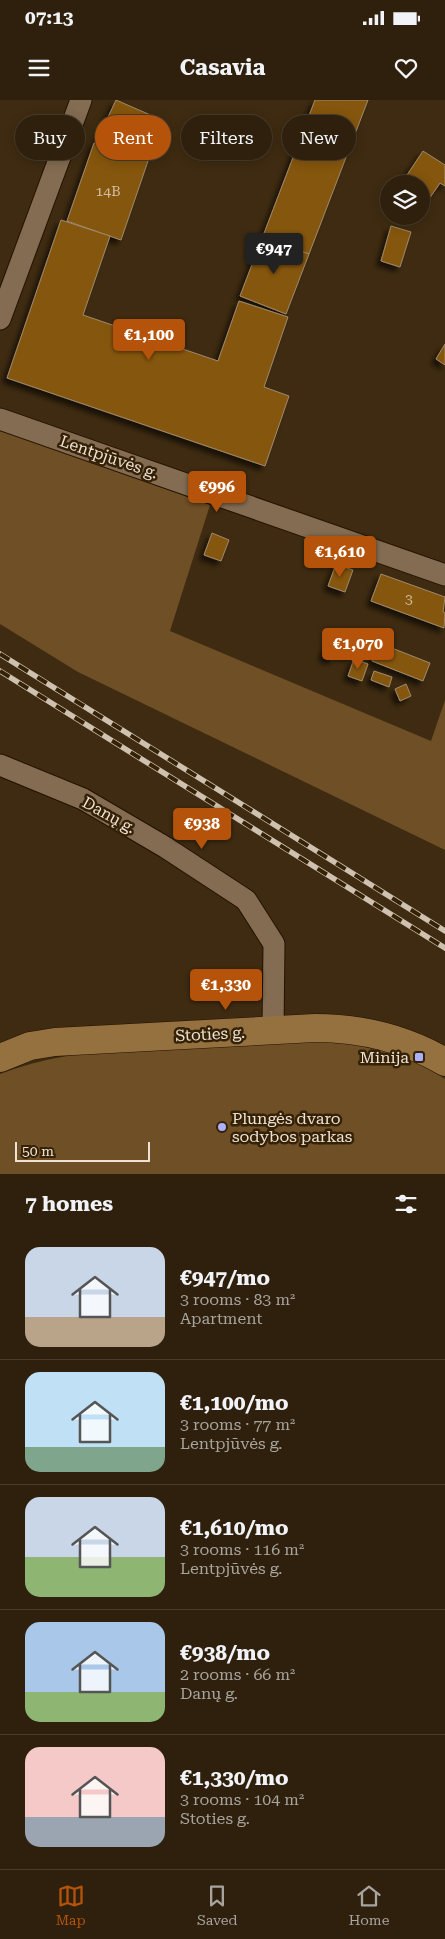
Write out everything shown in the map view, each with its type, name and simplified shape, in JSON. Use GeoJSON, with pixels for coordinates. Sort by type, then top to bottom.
{"type":"FeatureCollection","features":[{"type":"Feature","properties":{"kind":"main road","name":"Stoties g."},"geometry":{"type":"LineString","coordinates":[[0,1058],[30,1046],[55,1042],[337,1028],[376,1033],[424,1050],[445,1062]]}},
{"type":"Feature","properties":{"kind":"street"},"geometry":{"type":"LineString","coordinates":[[0,319],[81,100]]}},
{"type":"Feature","properties":{"kind":"street","name":"Lentpjūvės g."},"geometry":{"type":"LineString","coordinates":[[0,419],[445,575]]}},
{"type":"Feature","properties":{"kind":"street","name":"Danų g."},"geometry":{"type":"LineString","coordinates":[[0,765],[82,799],[166,847],[246,900],[274,944],[273,1030]]}},
{"type":"Feature","properties":{"kind":"shaded area"},"geometry":{"type":"Polygon","coordinates":[[[0,428],[210,505],[170,631],[431,741],[445,700],[445,850],[78,672],[0,624],[0,428]]]}},
{"type":"Feature","properties":{"kind":"shaded area","name":"Plungės dvaro sodybos parkas"},"geometry":{"type":"Polygon","coordinates":[[[340,1038],[411,1058],[445,1079],[445,1174],[0,1174],[0,1074],[45,1060],[91,1053],[340,1038]]]}},
{"type":"Feature","properties":{"kind":"building"},"geometry":{"type":"Polygon","coordinates":[[[116,100],[150,115],[109,115],[116,100]]]}},
{"type":"Feature","properties":{"kind":"building"},"geometry":{"type":"Polygon","coordinates":[[[315,100],[368,100],[356,131],[356,115],[309,115],[315,100]]]}},
{"type":"Feature","properties":{"kind":"building"},"geometry":{"type":"Polygon","coordinates":[[[94,143],[95,160],[148,161],[121,240],[67,221],[94,143]]]}},
{"type":"Feature","properties":{"kind":"building"},"geometry":{"type":"Polygon","coordinates":[[[423,151],[445,165],[445,186],[440,183],[430,198],[430,175],[407,175],[423,151]]]}},
{"type":"Feature","properties":{"kind":"building"},"geometry":{"type":"Polygon","coordinates":[[[292,160],[345,160],[309,254],[263,236],[292,160]]]}},
{"type":"Feature","properties":{"kind":"building"},"geometry":{"type":"Polygon","coordinates":[[[61,220],[110,236],[83,315],[218,361],[239,301],[288,317],[264,387],[289,396],[265,466],[7,378],[61,220]]]}},
{"type":"Feature","properties":{"kind":"building"},"geometry":{"type":"Polygon","coordinates":[[[391,226],[411,232],[400,267],[381,261],[391,226]]]}},
{"type":"Feature","properties":{"kind":"building"},"geometry":{"type":"Polygon","coordinates":[[[263,236],[309,254],[286,314],[240,296],[263,236]]]}},
{"type":"Feature","properties":{"kind":"building"},"geometry":{"type":"Polygon","coordinates":[[[445,344],[445,365],[436,359],[445,344]]]}},
{"type":"Feature","properties":{"kind":"building"},"geometry":{"type":"Polygon","coordinates":[[[212,533],[229,540],[221,561],[204,555],[212,533]]]}},
{"type":"Feature","properties":{"kind":"building"},"geometry":{"type":"Polygon","coordinates":[[[336,564],[353,570],[345,592],[328,586],[336,564]]]}},
{"type":"Feature","properties":{"kind":"building"},"geometry":{"type":"Polygon","coordinates":[[[381,574],[445,597],[443,612],[445,613],[444,628],[371,601],[381,574]]]}},
{"type":"Feature","properties":{"kind":"building"},"geometry":{"type":"Polygon","coordinates":[[[345,633],[356,637],[350,655],[339,651],[345,633]]]}},
{"type":"Feature","properties":{"kind":"building"},"geometry":{"type":"Polygon","coordinates":[[[329,642],[337,646],[332,660],[323,656],[329,642]]]}},
{"type":"Feature","properties":{"kind":"building"},"geometry":{"type":"Polygon","coordinates":[[[379,643],[430,663],[423,681],[372,661],[379,643]]]}},
{"type":"Feature","properties":{"kind":"building"},"geometry":{"type":"Polygon","coordinates":[[[354,659],[368,664],[362,681],[348,676],[354,659]]]}},
{"type":"Feature","properties":{"kind":"building"},"geometry":{"type":"Polygon","coordinates":[[[374,671],[392,677],[389,687],[371,680],[374,671]]]}},
{"type":"Feature","properties":{"kind":"building"},"geometry":{"type":"Polygon","coordinates":[[[406,684],[411,696],[400,701],[395,689],[406,684]]]}},
{"type":"Feature","properties":{"kind":"railway"},"geometry":{"type":"LineString","coordinates":[[0,654],[445,931]]}},
{"type":"Feature","properties":{"kind":"railway"},"geometry":{"type":"LineString","coordinates":[[0,671],[445,948]]}},
{"type":"Feature","properties":{"kind":"place","name":"Minija"},"geometry":{"type":"Point","coordinates":[419,1057]}},
{"type":"Feature","properties":{"kind":"place","name":"Plungės dvaro sodybos parkas"},"geometry":{"type":"Point","coordinates":[222,1127]}}]}
